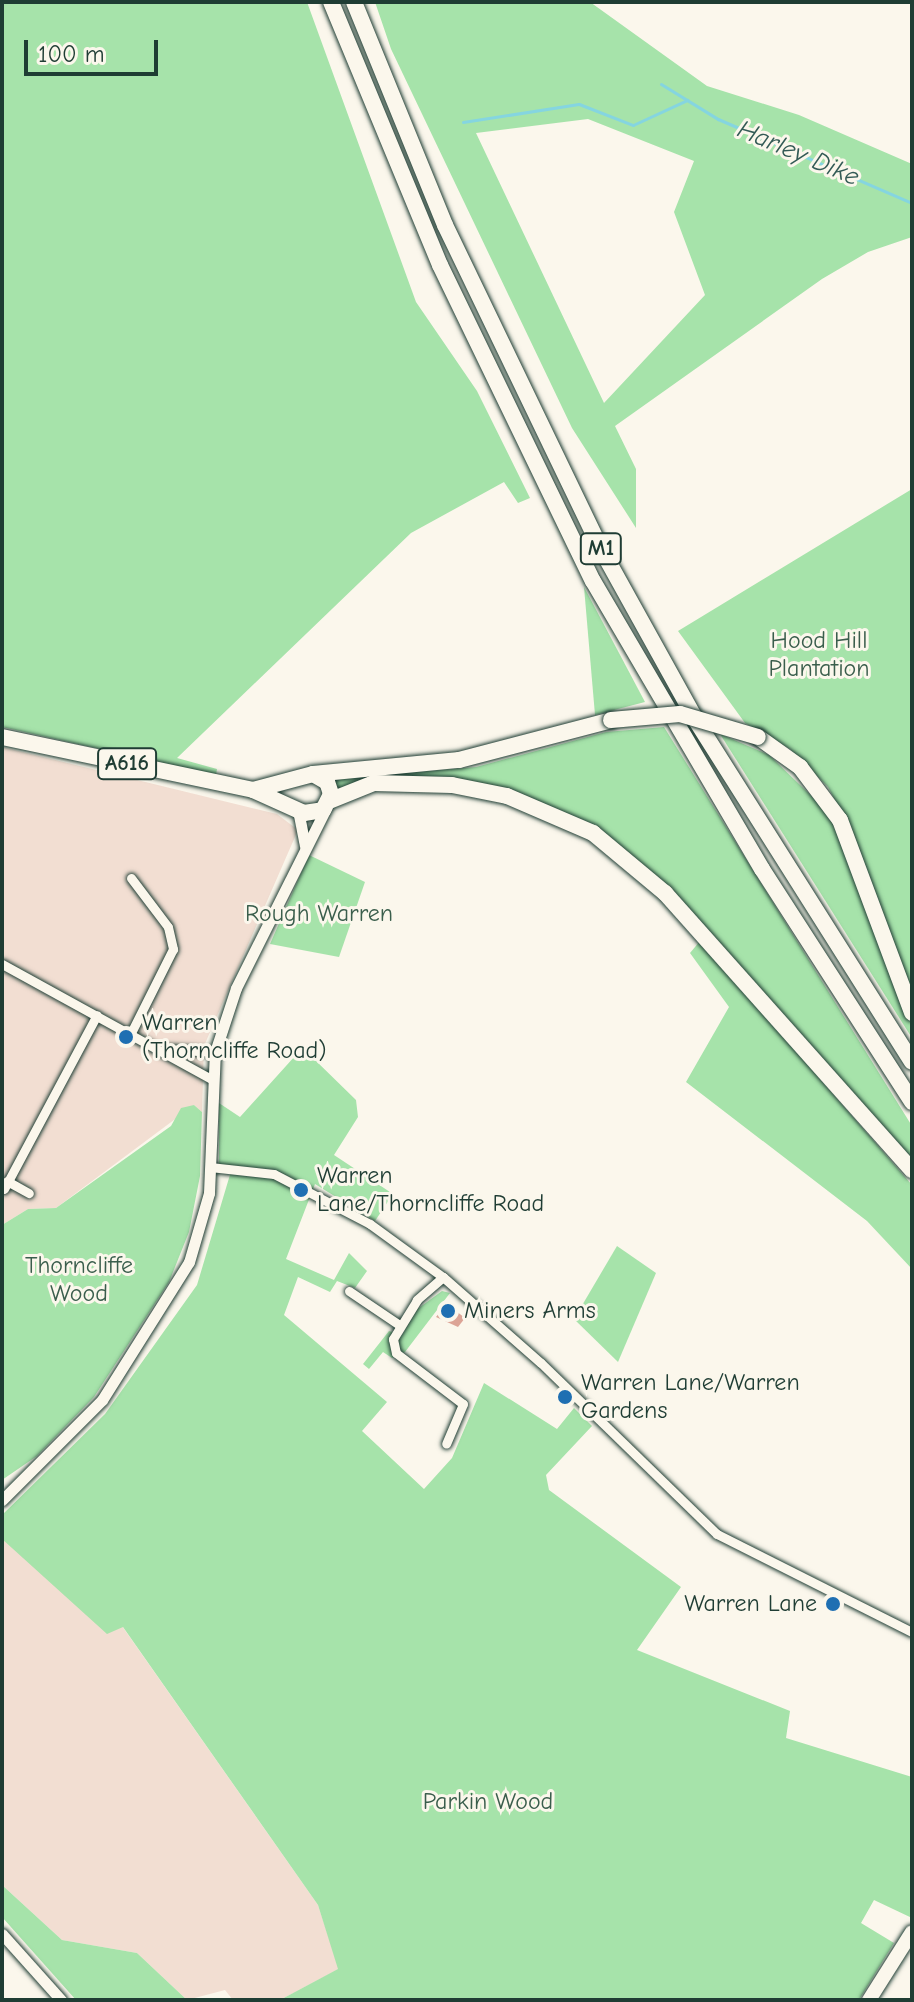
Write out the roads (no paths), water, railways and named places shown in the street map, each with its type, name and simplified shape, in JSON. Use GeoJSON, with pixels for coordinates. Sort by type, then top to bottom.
{"type":"FeatureCollection","features":[{"type":"Feature","properties":{"kind":"highway","name":"M1"},"geometry":{"type":"LineString","coordinates":[[331,2],[440,265],[593,581],[754,856],[912,1102]]}},
{"type":"Feature","properties":{"kind":"highway","name":"M1"},"geometry":{"type":"LineString","coordinates":[[354,2],[456,250],[599,545],[697,722],[912,1062]]}},
{"type":"Feature","properties":{"kind":"highway"},"geometry":{"type":"LineString","coordinates":[[313,774],[470,758],[611,720],[680,714],[758,737],[800,767],[840,820],[912,1013]]}},
{"type":"Feature","properties":{"kind":"highway","name":"A616"},"geometry":{"type":"LineString","coordinates":[[2,737],[253,790],[311,815],[328,804]]}},
{"type":"Feature","properties":{"kind":"highway"},"geometry":{"type":"LineString","coordinates":[[313,774],[327,782],[328,804],[374,783],[452,785],[520,801],[593,833],[665,893],[912,1170]]}},
{"type":"Feature","properties":{"kind":"highway","name":"A616"},"geometry":{"type":"LineString","coordinates":[[253,790],[294,782],[313,774]]}},
{"type":"Feature","properties":{"kind":"highway"},"geometry":{"type":"LineString","coordinates":[[294,782],[290,796],[297,809]]}},
{"type":"Feature","properties":{"kind":"main road"},"geometry":{"type":"LineString","coordinates":[[869,2000],[912,1932]]}},
{"type":"Feature","properties":{"kind":"street"},"geometry":{"type":"LineString","coordinates":[[2,1500],[102,1400],[157,1319],[202,1225],[210,1167],[211,1079],[215,1052],[236,988],[328,804]]}},
{"type":"Feature","properties":{"kind":"street"},"geometry":{"type":"LineString","coordinates":[[297,809],[305,845]]}},
{"type":"Feature","properties":{"kind":"street"},"geometry":{"type":"LineString","coordinates":[[131,878],[168,927],[173,949],[131,1033]]}},
{"type":"Feature","properties":{"kind":"street"},"geometry":{"type":"LineString","coordinates":[[2,964],[211,1079]]}},
{"type":"Feature","properties":{"kind":"street"},"geometry":{"type":"LineString","coordinates":[[29,1193],[5,1185],[97,1015]]}},
{"type":"Feature","properties":{"kind":"street"},"geometry":{"type":"LineString","coordinates":[[158,1048],[215,1052]]}},
{"type":"Feature","properties":{"kind":"street"},"geometry":{"type":"LineString","coordinates":[[210,1167],[274,1174],[312,1189],[427,1264],[717,1534],[912,1632]]}},
{"type":"Feature","properties":{"kind":"street"},"geometry":{"type":"LineString","coordinates":[[443,1277],[398,1324],[396,1353],[463,1404],[446,1444]]}},
{"type":"Feature","properties":{"kind":"street"},"geometry":{"type":"LineString","coordinates":[[349,1291],[398,1324]]}},
{"type":"Feature","properties":{"kind":"street"},"geometry":{"type":"LineString","coordinates":[[2,1934],[54,1998]]}},
{"type":"Feature","properties":{"kind":"waterway","name":"Harley Dike"},"geometry":{"type":"LineString","coordinates":[[661,84],[718,119],[912,203]]}},
{"type":"Feature","properties":{"kind":"waterway","name":"Harley Dike"},"geometry":{"type":"LineString","coordinates":[[463,122],[579,104],[633,125],[687,100]]}},
{"type":"Feature","properties":{"kind":"place","name":"Warren (Thorncliffe Road)"},"geometry":{"type":"Point","coordinates":[126,1037]}},
{"type":"Feature","properties":{"kind":"place","name":"Warren Lane/Thorncliffe Road"},"geometry":{"type":"Point","coordinates":[301,1190]}},
{"type":"Feature","properties":{"kind":"place","name":"Miners Arms"},"geometry":{"type":"Point","coordinates":[448,1311]}},
{"type":"Feature","properties":{"kind":"place","name":"Warren Lane/Warren Gardens"},"geometry":{"type":"Point","coordinates":[565,1397]}},
{"type":"Feature","properties":{"kind":"place","name":"Warren Lane"},"geometry":{"type":"Point","coordinates":[833,1604]}},
{"type":"Feature","properties":{"kind":"park label","name":"Hood Hill Plantation"},"geometry":{"type":"Point","coordinates":[819,655]}},
{"type":"Feature","properties":{"kind":"park label","name":"Rough Warren"},"geometry":{"type":"Point","coordinates":[319,914]}},
{"type":"Feature","properties":{"kind":"park label","name":"Thorncliffe Wood"},"geometry":{"type":"Point","coordinates":[79,1280]}},
{"type":"Feature","properties":{"kind":"park label","name":"Parkin Wood"},"geometry":{"type":"Point","coordinates":[488,1802]}}]}
